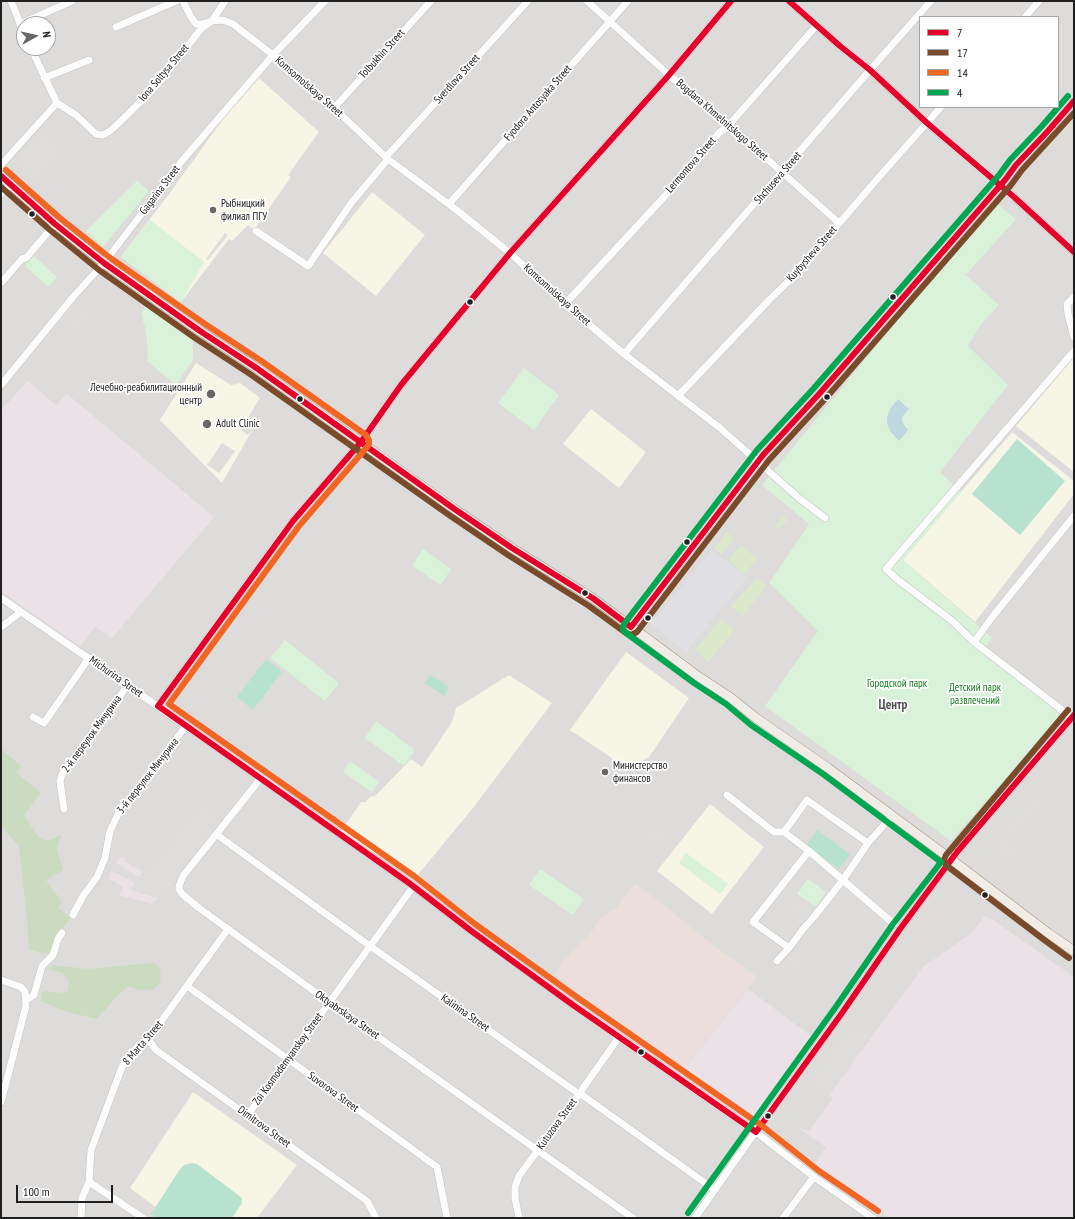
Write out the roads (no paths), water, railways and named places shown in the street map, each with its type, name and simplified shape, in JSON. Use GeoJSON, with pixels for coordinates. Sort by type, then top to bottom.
{"type":"FeatureCollection","features":[{"type":"Feature","properties":{"kind":"main road"},"geometry":{"type":"LineString","coordinates":[[1,176],[55,224],[104,263],[200,331],[255,367],[464,516],[594,599],[698,677],[731,698],[756,718],[828,768],[1074,951]]}},
{"type":"Feature","properties":{"kind":"street"},"geometry":{"type":"LineString","coordinates":[[11,1],[17,16]]}},
{"type":"Feature","properties":{"kind":"street"},"geometry":{"type":"LineString","coordinates":[[38,16],[72,1]]}},
{"type":"Feature","properties":{"kind":"street"},"geometry":{"type":"LineString","coordinates":[[116,27],[176,1]]}},
{"type":"Feature","properties":{"kind":"street"},"geometry":{"type":"LineString","coordinates":[[183,1],[196,24],[197,34]]}},
{"type":"Feature","properties":{"kind":"street","name":"Iona Soltysa Street"},"geometry":{"type":"LineString","coordinates":[[57,103],[76,115],[96,134],[103,135],[110,131],[158,84],[203,27],[212,21],[225,1]]}},
{"type":"Feature","properties":{"kind":"street","name":"Gagarina Street"},"geometry":{"type":"LineString","coordinates":[[1,385],[73,297],[104,263],[181,162],[273,55],[325,1]]}},
{"type":"Feature","properties":{"kind":"street","name":"Tolbukhin Street"},"geometry":{"type":"LineString","coordinates":[[334,108],[431,1]]}},
{"type":"Feature","properties":{"kind":"street","name":"Sverdlova Street"},"geometry":{"type":"LineString","coordinates":[[256,230],[308,266],[352,202],[387,158],[528,1]]}},
{"type":"Feature","properties":{"kind":"street","name":"Bogdana Khmelnitskogo Street"},"geometry":{"type":"LineString","coordinates":[[587,1],[669,75],[729,125],[839,223]]}},
{"type":"Feature","properties":{"kind":"street","name":"Fyodora Antosyaka Street"},"geometry":{"type":"LineString","coordinates":[[449,204],[628,1]]}},
{"type":"Feature","properties":{"kind":"street"},"geometry":{"type":"LineString","coordinates":[[158,706],[293,521],[361,442],[401,385],[510,253],[669,75],[732,1]]}},
{"type":"Feature","properties":{"kind":"street"},"geometry":{"type":"LineString","coordinates":[[789,1],[870,70],[927,123],[1074,252]]}},
{"type":"Feature","properties":{"kind":"street","name":"Shchuseva Street"},"geometry":{"type":"LineString","coordinates":[[624,354],[870,70],[932,1]]}},
{"type":"Feature","properties":{"kind":"street"},"geometry":{"type":"LineString","coordinates":[[1025,16],[1039,1]]}},
{"type":"Feature","properties":{"kind":"street","name":"Komsomolskaya Street"},"geometry":{"type":"LineString","coordinates":[[196,24],[223,20],[233,24],[273,55],[334,108],[387,158],[449,204],[510,253],[565,304],[624,354],[720,428],[800,499],[825,518]]}},
{"type":"Feature","properties":{"kind":"street","name":"Lermontova Street"},"geometry":{"type":"LineString","coordinates":[[565,304],[677,183],[719,133],[729,125],[817,25]]}},
{"type":"Feature","properties":{"kind":"street"},"geometry":{"type":"LineString","coordinates":[[1,164],[57,103],[34,56]]}},
{"type":"Feature","properties":{"kind":"street"},"geometry":{"type":"LineString","coordinates":[[44,78],[89,60]]}},
{"type":"Feature","properties":{"kind":"street"},"geometry":{"type":"LineString","coordinates":[[631,627],[758,461],[820,393],[1000,186],[1016,165],[1074,101]]}},
{"type":"Feature","properties":{"kind":"street","name":"Kuybysheva Street"},"geometry":{"type":"LineString","coordinates":[[678,396],[769,300],[793,277],[941,108]]}},
{"type":"Feature","properties":{"kind":"street"},"geometry":{"type":"LineString","coordinates":[[1,194],[10,185]]}},
{"type":"Feature","properties":{"kind":"street"},"geometry":{"type":"LineString","coordinates":[[1,283],[22,259],[26,258],[55,224]]}},
{"type":"Feature","properties":{"kind":"street"},"geometry":{"type":"LineString","coordinates":[[1074,297],[1067,304],[1074,337]]}},
{"type":"Feature","properties":{"kind":"street"},"geometry":{"type":"LineString","coordinates":[[695,1218],[838,1019],[900,929],[952,860],[1072,716],[1058,707],[974,642],[951,620],[898,580],[886,569],[1074,351]]}},
{"type":"Feature","properties":{"kind":"street"},"geometry":{"type":"LineString","coordinates":[[974,642],[993,616],[1074,516]]}},
{"type":"Feature","properties":{"kind":"street","name":"Michurina Street"},"geometry":{"type":"LineString","coordinates":[[1,598],[128,685],[413,886],[470,930],[516,962],[573,1005],[756,1132],[814,1177],[870,1217]]}},
{"type":"Feature","properties":{"kind":"street"},"geometry":{"type":"LineString","coordinates":[[1,627],[21,612]]}},
{"type":"Feature","properties":{"kind":"street"},"geometry":{"type":"LineString","coordinates":[[33,717],[44,723],[89,658]]}},
{"type":"Feature","properties":{"kind":"street","name":"2-й переулок Мичурина"},"geometry":{"type":"LineString","coordinates":[[64,809],[60,781],[62,774],[128,685]]}},
{"type":"Feature","properties":{"kind":"street","name":"3-й переулок Мичурина"},"geometry":{"type":"LineString","coordinates":[[73,915],[82,896],[97,876],[105,858],[110,831],[122,808],[133,796],[186,726]]}},
{"type":"Feature","properties":{"kind":"street","name":"Oktyabrskaya Street"},"geometry":{"type":"LineString","coordinates":[[261,778],[183,876],[179,889],[182,894],[329,1002],[633,1218]]}},
{"type":"Feature","properties":{"kind":"street"},"geometry":{"type":"LineString","coordinates":[[727,795],[774,832],[784,832],[809,851],[894,924]]}},
{"type":"Feature","properties":{"kind":"street"},"geometry":{"type":"LineString","coordinates":[[784,832],[807,800],[868,843]]}},
{"type":"Feature","properties":{"kind":"street"},"geometry":{"type":"LineString","coordinates":[[777,961],[843,880],[868,843],[892,816]]}},
{"type":"Feature","properties":{"kind":"street","name":"Kalinina Street"},"geometry":{"type":"LineString","coordinates":[[216,834],[370,946],[716,1190]]}},
{"type":"Feature","properties":{"kind":"street"},"geometry":{"type":"LineString","coordinates":[[789,948],[753,922],[809,851]]}},
{"type":"Feature","properties":{"kind":"street","name":"Zoi Kosmodemyanskoy Street"},"geometry":{"type":"LineString","coordinates":[[247,1116],[289,1060],[413,886]]}},
{"type":"Feature","properties":{"kind":"street","name":"8 Marta Street"},"geometry":{"type":"LineString","coordinates":[[81,1218],[82,1198],[89,1182],[91,1150],[122,1067],[138,1046],[148,1039],[228,929]]}},
{"type":"Feature","properties":{"kind":"street"},"geometry":{"type":"LineString","coordinates":[[26,1003],[34,995],[42,966],[53,955],[58,939],[62,933]]}},
{"type":"Feature","properties":{"kind":"street"},"geometry":{"type":"LineString","coordinates":[[1,980],[21,987],[25,992],[26,1003],[1,1102]]}},
{"type":"Feature","properties":{"kind":"street","name":"Suvorova Street"},"geometry":{"type":"LineString","coordinates":[[187,986],[437,1167],[447,1218]]}},
{"type":"Feature","properties":{"kind":"street","name":"Kutuzova Street"},"geometry":{"type":"LineString","coordinates":[[519,1218],[515,1198],[515,1187],[519,1176],[579,1094],[618,1036]]}},
{"type":"Feature","properties":{"kind":"street","name":"Dimitrova Street"},"geometry":{"type":"LineString","coordinates":[[148,1039],[156,1050],[367,1202],[376,1218]]}},
{"type":"Feature","properties":{"kind":"street"},"geometry":{"type":"LineString","coordinates":[[783,1218],[814,1177]]}},
{"type":"Feature","properties":{"kind":"street"},"geometry":{"type":"LineString","coordinates":[[89,1182],[143,1218]]}},
{"type":"Feature","properties":{"kind":"water"},"geometry":{"type":"Polygon","coordinates":[[[898,399],[909,409],[902,417],[903,424],[908,430],[899,441],[890,431],[887,423],[890,409],[898,399]]]}},
{"type":"Feature","properties":{"kind":"place","name":"Рыбницкий филиал ПГУ"},"geometry":{"type":"Point","coordinates":[213,210]}},
{"type":"Feature","properties":{"kind":"place","name":"Лечебно-реабилитационный центр"},"geometry":{"type":"Point","coordinates":[211,394]}},
{"type":"Feature","properties":{"kind":"place","name":"Adult Clinic"},"geometry":{"type":"Point","coordinates":[207,424]}},
{"type":"Feature","properties":{"kind":"place","name":"Министерство финансов"},"geometry":{"type":"Point","coordinates":[605,772]}},
{"type":"Feature","properties":{"kind":"district","name":"Центр"},"geometry":{"type":"Point","coordinates":[893,705]}},
{"type":"Feature","properties":{"kind":"park label","name":"Городской парк"},"geometry":{"type":"Point","coordinates":[897,684]}},
{"type":"Feature","properties":{"kind":"park label","name":"Детский парк развлечений"},"geometry":{"type":"Point","coordinates":[975,694]}}]}
